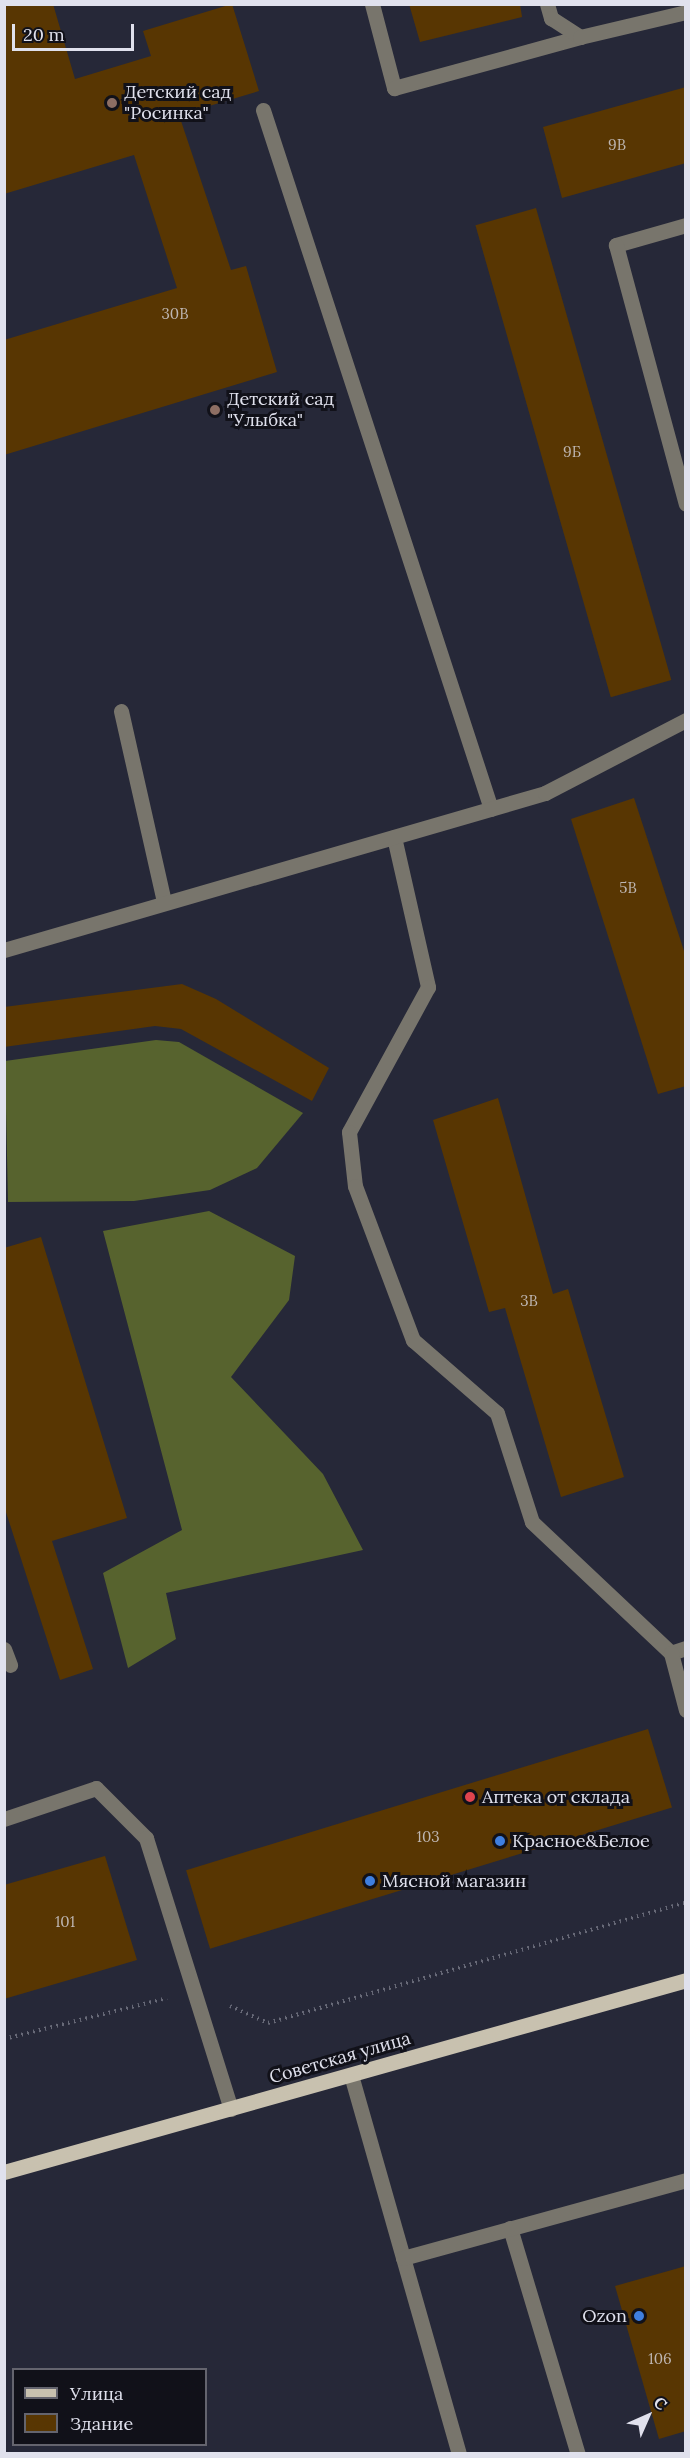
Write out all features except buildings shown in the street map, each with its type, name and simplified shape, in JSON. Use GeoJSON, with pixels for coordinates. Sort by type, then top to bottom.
{"type":"FeatureCollection","features":[{"type":"Feature","properties":{"kind":"main road","name":"Советская улица"},"geometry":{"type":"LineString","coordinates":[[4,2172],[686,1980]]}},
{"type":"Feature","properties":{"kind":"lane"},"geometry":{"type":"LineString","coordinates":[[372,4],[394,88],[580,37],[686,12]]}},
{"type":"Feature","properties":{"kind":"lane"},"geometry":{"type":"LineString","coordinates":[[547,4],[551,18],[580,37]]}},
{"type":"Feature","properties":{"kind":"lane"},"geometry":{"type":"LineString","coordinates":[[263,110],[491,809]]}},
{"type":"Feature","properties":{"kind":"lane"},"geometry":{"type":"LineString","coordinates":[[686,225],[616,245],[686,504]]}},
{"type":"Feature","properties":{"kind":"lane"},"geometry":{"type":"LineString","coordinates":[[121,711],[164,902]]}},
{"type":"Feature","properties":{"kind":"lane"},"geometry":{"type":"LineString","coordinates":[[4,950],[545,793],[686,720]]}},
{"type":"Feature","properties":{"kind":"lane"},"geometry":{"type":"LineString","coordinates":[[394,837],[428,987],[349,1132],[355,1186],[413,1340],[496,1413],[532,1522],[678,1651],[686,1710]]}},
{"type":"Feature","properties":{"kind":"lane"},"geometry":{"type":"LineString","coordinates":[[4,1649],[10,1665]]}},
{"type":"Feature","properties":{"kind":"lane"},"geometry":{"type":"LineString","coordinates":[[4,1819],[96,1788],[146,1838],[231,2109]]}},
{"type":"Feature","properties":{"kind":"lane"},"geometry":{"type":"LineString","coordinates":[[351,2075],[459,2454]]}},
{"type":"Feature","properties":{"kind":"lane"},"geometry":{"type":"LineString","coordinates":[[403,2258],[686,2180]]}},
{"type":"Feature","properties":{"kind":"lane"},"geometry":{"type":"LineString","coordinates":[[510,2228],[578,2454]]}},
{"type":"Feature","properties":{"kind":"path"},"geometry":{"type":"LineString","coordinates":[[4,2039],[194,1991],[268,2023],[686,1902]]}},
{"type":"Feature","properties":{"kind":"green space"},"geometry":{"type":"Polygon","coordinates":[[[156,1040],[179,1042],[303,1113],[257,1168],[210,1190],[134,1201],[8,1202],[5,1061],[156,1040]]]}},
{"type":"Feature","properties":{"kind":"green space"},"geometry":{"type":"Polygon","coordinates":[[[209,1211],[295,1256],[289,1300],[231,1377],[323,1474],[363,1550],[166,1593],[176,1639],[128,1668],[103,1573],[182,1530],[103,1231],[209,1211]]]}},
{"type":"Feature","properties":{"kind":"place","name":"Детский сад \"Росинка\""},"geometry":{"type":"Point","coordinates":[112,103]}},
{"type":"Feature","properties":{"kind":"place","name":"Детский сад \"Улыбка\""},"geometry":{"type":"Point","coordinates":[215,410]}},
{"type":"Feature","properties":{"kind":"place","name":"Аптека от склада"},"geometry":{"type":"Point","coordinates":[470,1797]}},
{"type":"Feature","properties":{"kind":"place","name":"Красное&Белое"},"geometry":{"type":"Point","coordinates":[500,1841]}},
{"type":"Feature","properties":{"kind":"place","name":"Мясной магазин"},"geometry":{"type":"Point","coordinates":[370,1881]}},
{"type":"Feature","properties":{"kind":"place","name":"Ozon"},"geometry":{"type":"Point","coordinates":[639,2316]}}]}
